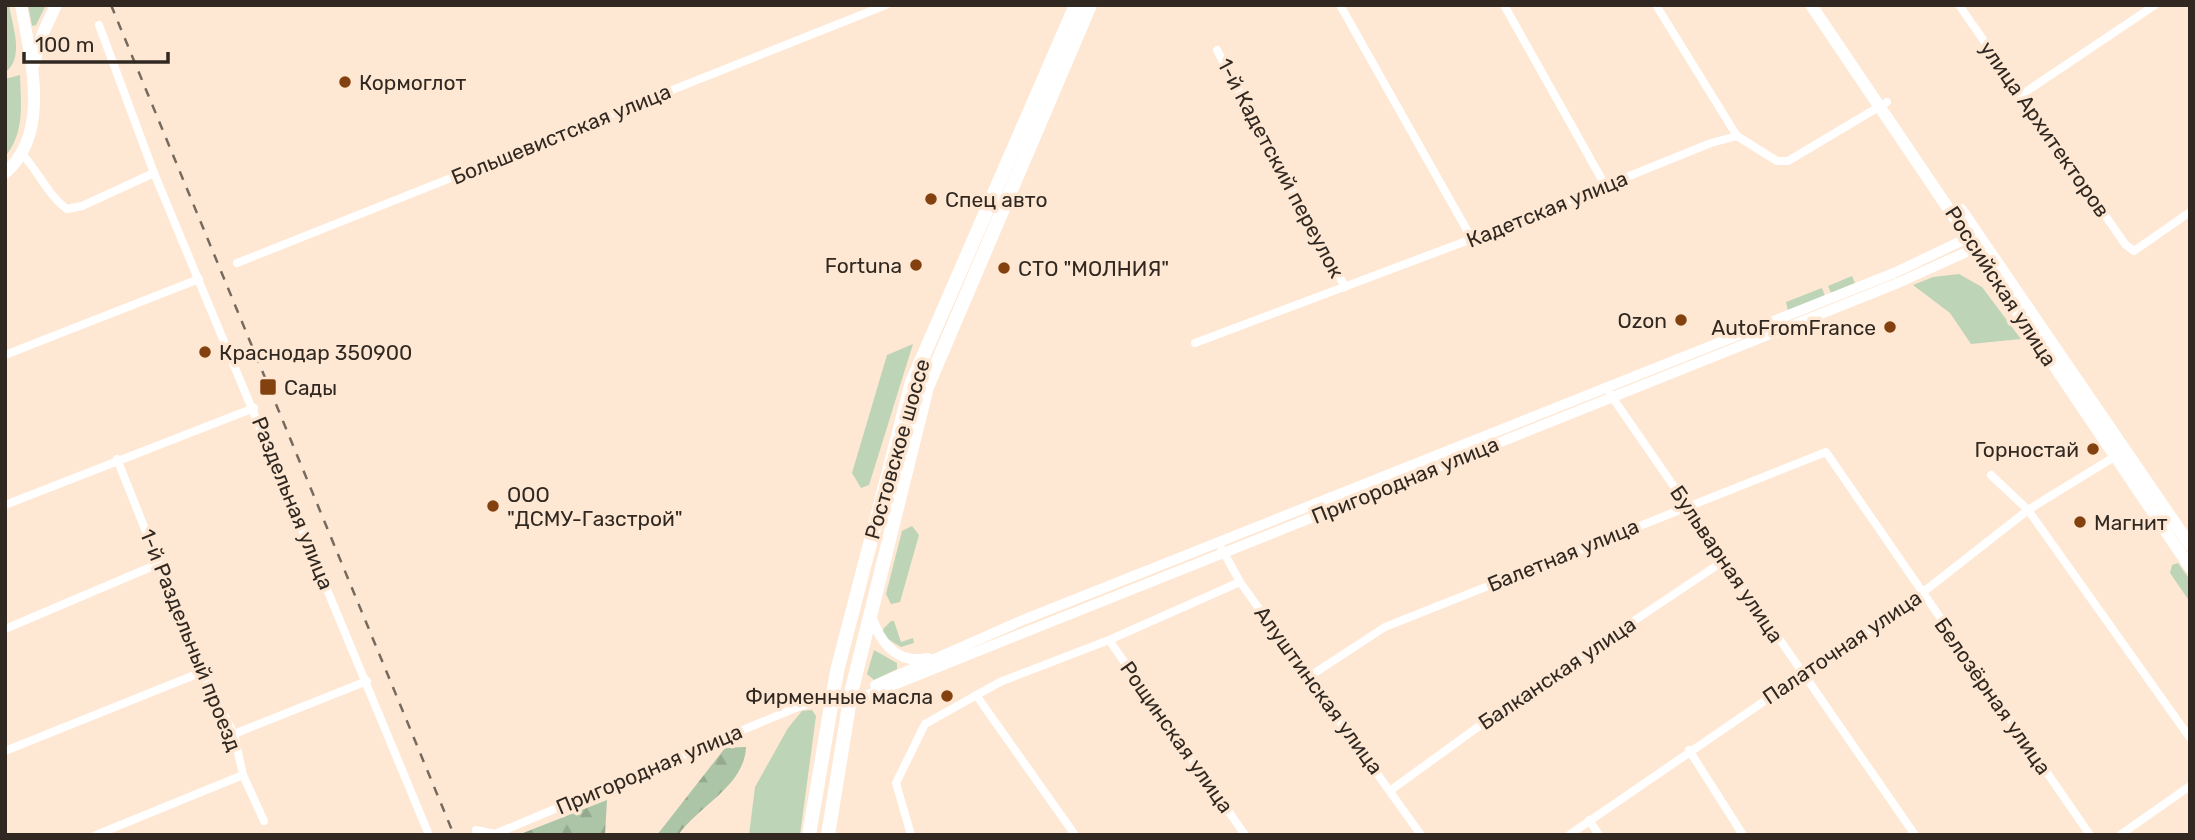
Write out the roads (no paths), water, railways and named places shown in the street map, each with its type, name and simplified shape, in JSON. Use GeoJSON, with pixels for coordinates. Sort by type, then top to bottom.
{"type":"FeatureCollection","features":[{"type":"Feature","properties":{"kind":"highway","name":"Ростовское шоссе"},"geometry":{"type":"LineString","coordinates":[[809,835],[828,700],[912,382],[1076,5]]}},
{"type":"Feature","properties":{"kind":"highway","name":"Ростовское шоссе"},"geometry":{"type":"LineString","coordinates":[[828,835],[850,698],[927,387],[1090,5]]}},
{"type":"Feature","properties":{"kind":"main road"},"geometry":{"type":"LineString","coordinates":[[5,173],[21,153],[32,120],[32,70],[21,5]]}},
{"type":"Feature","properties":{"kind":"main road"},"geometry":{"type":"LineString","coordinates":[[32,70],[43,33],[56,5]]}},
{"type":"Feature","properties":{"kind":"main road","name":"Российская улица"},"geometry":{"type":"LineString","coordinates":[[1811,5],[1884,104]]}},
{"type":"Feature","properties":{"kind":"main road","name":"Российская улица"},"geometry":{"type":"LineString","coordinates":[[1819,5],[1959,221],[2120,453],[2190,567]]}},
{"type":"Feature","properties":{"kind":"main road","name":"Российская улица"},"geometry":{"type":"LineString","coordinates":[[2120,453],[2190,545]]}},
{"type":"Feature","properties":{"kind":"street","name":"Большевистская улица"},"geometry":{"type":"LineString","coordinates":[[237,263],[886,5]]}},
{"type":"Feature","properties":{"kind":"street"},"geometry":{"type":"LineString","coordinates":[[1340,5],[1472,239]]}},
{"type":"Feature","properties":{"kind":"street"},"geometry":{"type":"LineString","coordinates":[[1504,5],[1605,185]]}},
{"type":"Feature","properties":{"kind":"street"},"geometry":{"type":"LineString","coordinates":[[1656,5],[1737,136],[1777,161],[1788,160],[1884,104]]}},
{"type":"Feature","properties":{"kind":"street","name":"улица Архитекторов"},"geometry":{"type":"LineString","coordinates":[[1959,5],[2125,244],[2134,251],[2190,212]]}},
{"type":"Feature","properties":{"kind":"street"},"geometry":{"type":"LineString","coordinates":[[2021,95],[2155,5]]}},
{"type":"Feature","properties":{"kind":"street","name":"Раздельная улица"},"geometry":{"type":"LineString","coordinates":[[99,25],[155,173],[429,835]]}},
{"type":"Feature","properties":{"kind":"street","name":"1-й Кадетский переулок"},"geometry":{"type":"LineString","coordinates":[[1217,50],[1345,286]]}},
{"type":"Feature","properties":{"kind":"street","name":"Кадетская улица"},"geometry":{"type":"LineString","coordinates":[[1195,343],[1472,239],[1711,143],[1737,136]]}},
{"type":"Feature","properties":{"kind":"street"},"geometry":{"type":"LineString","coordinates":[[21,153],[36,169],[58,202],[67,209],[82,206],[155,173]]}},
{"type":"Feature","properties":{"kind":"street","name":"Пригородная улица"},"geometry":{"type":"LineString","coordinates":[[476,830],[495,834],[793,709],[828,700],[850,698],[1976,242]]}},
{"type":"Feature","properties":{"kind":"street"},"geometry":{"type":"LineString","coordinates":[[5,355],[199,279]]}},
{"type":"Feature","properties":{"kind":"street","name":"Бульварная улица"},"geometry":{"type":"LineString","coordinates":[[1609,392],[1915,835]]}},
{"type":"Feature","properties":{"kind":"street"},"geometry":{"type":"LineString","coordinates":[[5,505],[117,459],[254,408]]}},
{"type":"Feature","properties":{"kind":"street","name":"Балетная улица"},"geometry":{"type":"LineString","coordinates":[[1310,676],[1385,627],[1826,452]]}},
{"type":"Feature","properties":{"kind":"street","name":"Белозёрная улица"},"geometry":{"type":"LineString","coordinates":[[1826,452],[2090,835]]}},
{"type":"Feature","properties":{"kind":"street","name":"Палаточная улица"},"geometry":{"type":"LineString","coordinates":[[1569,835],[1689,750],[1922,593],[2028,510],[2120,453]]}},
{"type":"Feature","properties":{"kind":"street","name":"1-й Раздельный проезд"},"geometry":{"type":"LineString","coordinates":[[117,459],[202,672],[234,734],[243,775],[264,821]]}},
{"type":"Feature","properties":{"kind":"street"},"geometry":{"type":"LineString","coordinates":[[1992,475],[2028,510],[2190,738]]}},
{"type":"Feature","properties":{"kind":"street","name":"Пригородная улица"},"geometry":{"type":"LineString","coordinates":[[850,698],[1023,620],[1221,549]]}},
{"type":"Feature","properties":{"kind":"street","name":"Алуштинская улица"},"geometry":{"type":"LineString","coordinates":[[1221,549],[1240,582],[1310,676],[1421,835]]}},
{"type":"Feature","properties":{"kind":"street","name":"Балканская улица"},"geometry":{"type":"LineString","coordinates":[[1391,790],[1511,703],[1725,560]]}},
{"type":"Feature","properties":{"kind":"street"},"geometry":{"type":"LineString","coordinates":[[5,629],[158,565]]}},
{"type":"Feature","properties":{"kind":"street"},"geometry":{"type":"LineString","coordinates":[[911,835],[896,782],[925,724],[1000,682],[1109,640],[1240,582]]}},
{"type":"Feature","properties":{"kind":"street"},"geometry":{"type":"LineString","coordinates":[[871,616],[884,644],[905,658],[916,660],[951,652]]}},
{"type":"Feature","properties":{"kind":"street","name":"Рощинская улица"},"geometry":{"type":"LineString","coordinates":[[1109,640],[1245,835]]}},
{"type":"Feature","properties":{"kind":"street"},"geometry":{"type":"LineString","coordinates":[[5,751],[202,672]]}},
{"type":"Feature","properties":{"kind":"street"},"geometry":{"type":"LineString","coordinates":[[234,734],[367,681]]}},
{"type":"Feature","properties":{"kind":"street"},"geometry":{"type":"LineString","coordinates":[[976,695],[1075,835]]}},
{"type":"Feature","properties":{"kind":"street"},"geometry":{"type":"LineString","coordinates":[[1689,750],[1743,835]]}},
{"type":"Feature","properties":{"kind":"street"},"geometry":{"type":"LineString","coordinates":[[96,835],[243,775]]}},
{"type":"Feature","properties":{"kind":"street"},"geometry":{"type":"LineString","coordinates":[[2120,835],[2190,786]]}},
{"type":"Feature","properties":{"kind":"street"},"geometry":{"type":"LineString","coordinates":[[1589,820],[1599,835]]}},
{"type":"Feature","properties":{"kind":"railway"},"geometry":{"type":"LineString","coordinates":[[111,5],[454,835]]}},
{"type":"Feature","properties":{"kind":"place","name":"Кормоглот"},"geometry":{"type":"Point","coordinates":[345,82]}},
{"type":"Feature","properties":{"kind":"place","name":"Спец авто"},"geometry":{"type":"Point","coordinates":[931,199]}},
{"type":"Feature","properties":{"kind":"place","name":"Fortuna"},"geometry":{"type":"Point","coordinates":[916,265]}},
{"type":"Feature","properties":{"kind":"place","name":"СТО \"МОЛНИЯ\""},"geometry":{"type":"Point","coordinates":[1004,268]}},
{"type":"Feature","properties":{"kind":"place","name":"Ozon"},"geometry":{"type":"Point","coordinates":[1681,320]}},
{"type":"Feature","properties":{"kind":"place","name":"AutoFromFrance"},"geometry":{"type":"Point","coordinates":[1890,327]}},
{"type":"Feature","properties":{"kind":"place","name":"Краснодар 350900"},"geometry":{"type":"Point","coordinates":[205,352]}},
{"type":"Feature","properties":{"kind":"place","name":"Сады"},"geometry":{"type":"Point","coordinates":[268,387]}},
{"type":"Feature","properties":{"kind":"place","name":"Горностай"},"geometry":{"type":"Point","coordinates":[2093,449]}},
{"type":"Feature","properties":{"kind":"place","name":"ООО \"ДСМУ-Газстрой\""},"geometry":{"type":"Point","coordinates":[493,506]}},
{"type":"Feature","properties":{"kind":"place","name":"Магнит"},"geometry":{"type":"Point","coordinates":[2080,522]}},
{"type":"Feature","properties":{"kind":"place","name":"Фирменные масла"},"geometry":{"type":"Point","coordinates":[947,696]}}]}
